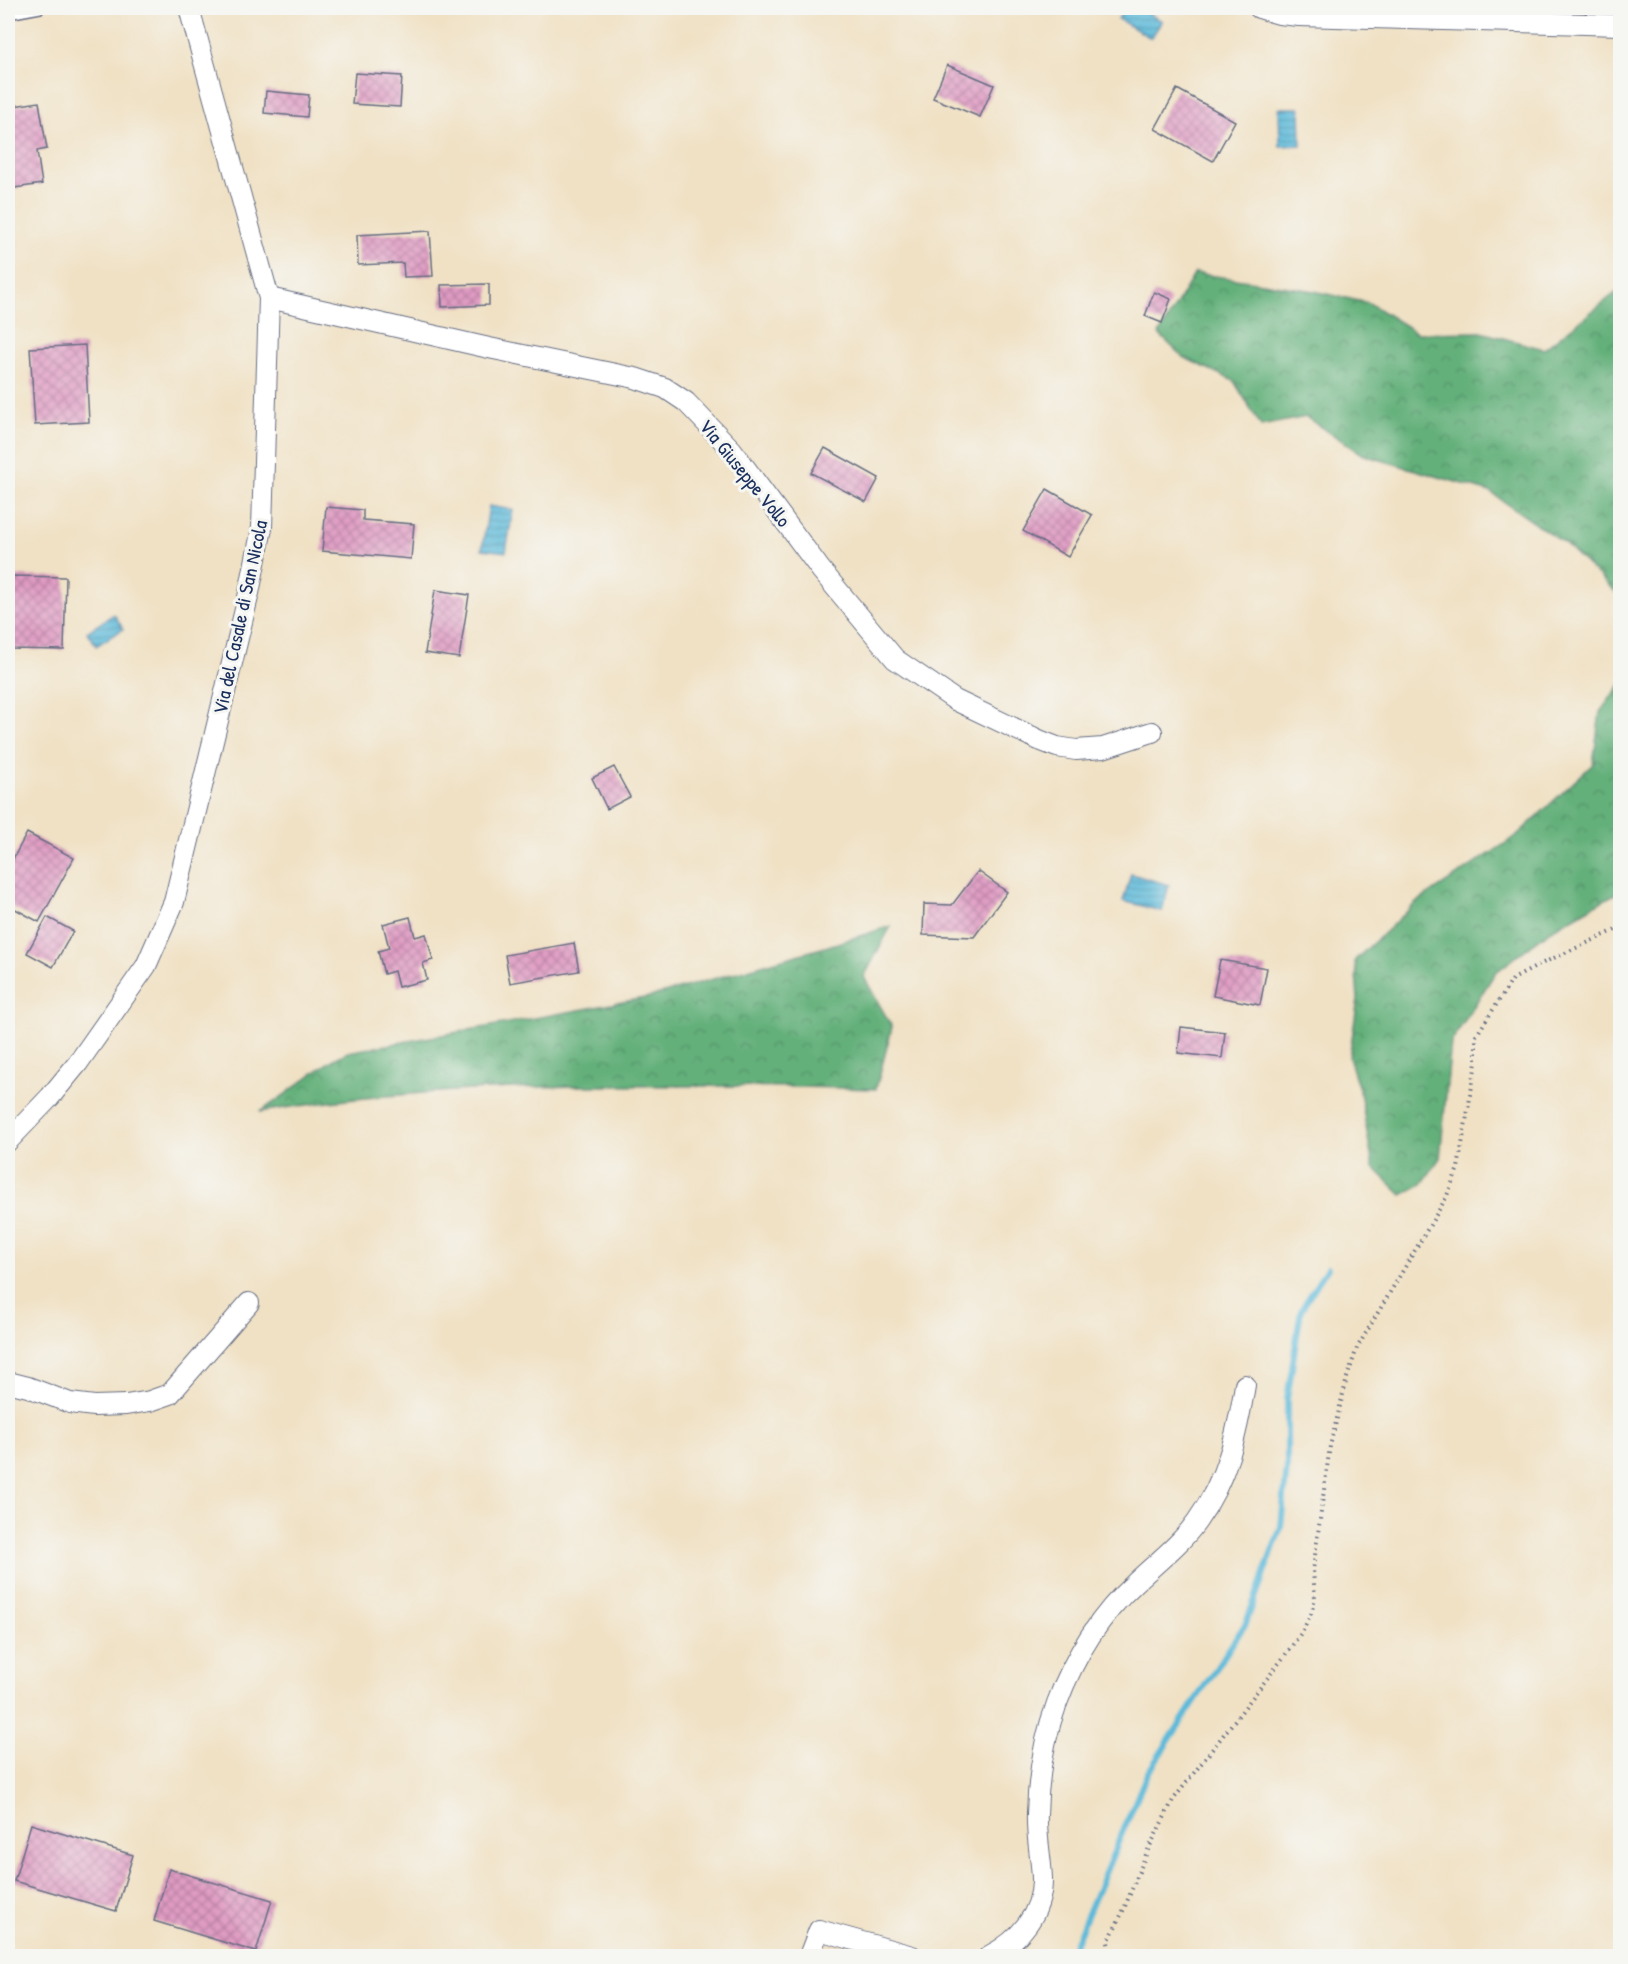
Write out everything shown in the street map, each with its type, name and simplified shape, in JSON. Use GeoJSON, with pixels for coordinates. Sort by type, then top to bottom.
{"type":"FeatureCollection","features":[{"type":"Feature","properties":{"kind":"street","name":"Via del Casale di San Nicola"},"geometry":{"type":"LineString","coordinates":[[8,1141],[78,1063],[146,966],[174,902],[247,603],[262,528],[269,298],[189,8]]}},
{"type":"Feature","properties":{"kind":"street"},"geometry":{"type":"LineString","coordinates":[[1259,8],[1299,16],[1620,25]]}},
{"type":"Feature","properties":{"kind":"street","name":"Via Giuseppe Vollo"},"geometry":{"type":"LineString","coordinates":[[269,298],[634,378],[665,388],[686,402],[732,450],[820,570],[895,659],[903,665],[955,700],[1057,747],[1076,750],[1103,748],[1152,732]]}},
{"type":"Feature","properties":{"kind":"street"},"geometry":{"type":"LineString","coordinates":[[8,1382],[70,1403],[94,1407],[150,1401],[170,1394],[249,1303]]}},
{"type":"Feature","properties":{"kind":"street"},"geometry":{"type":"LineString","coordinates":[[989,1956],[1023,1932],[1032,1919],[1038,1903],[1042,1880],[1037,1816],[1041,1772],[1050,1724],[1069,1674],[1090,1636],[1115,1604],[1188,1533],[1204,1510],[1228,1464],[1237,1432],[1245,1385]]}},
{"type":"Feature","properties":{"kind":"street"},"geometry":{"type":"LineString","coordinates":[[809,1956],[819,1930],[912,1956]]}},
{"type":"Feature","properties":{"kind":"lane"},"geometry":{"type":"LineString","coordinates":[[8,14],[40,8]]}},
{"type":"Feature","properties":{"kind":"path"},"geometry":{"type":"LineString","coordinates":[[1110,1956],[1108,1942],[1147,1852],[1173,1800],[1283,1658],[1302,1632],[1311,1614],[1315,1598],[1313,1570],[1330,1446],[1347,1377],[1357,1348],[1446,1198],[1458,1168],[1476,1063],[1476,1036],[1513,980],[1553,958],[1620,928]]}},
{"type":"Feature","properties":{"kind":"green space"},"geometry":{"type":"Polygon","coordinates":[[[1195,273],[1309,290],[1369,303],[1417,333],[1481,332],[1544,349],[1618,291],[1620,285],[1620,596],[1565,544],[1490,492],[1364,455],[1306,417],[1261,426],[1234,381],[1183,357],[1159,334],[1195,273]]]}},
{"type":"Feature","properties":{"kind":"green space"},"geometry":{"type":"Polygon","coordinates":[[[1620,685],[1620,891],[1551,930],[1495,973],[1451,1042],[1440,1158],[1422,1184],[1402,1195],[1373,1167],[1360,1092],[1349,1058],[1358,999],[1355,960],[1417,902],[1515,837],[1593,764],[1600,712],[1620,685]]]}},
{"type":"Feature","properties":{"kind":"green space"},"geometry":{"type":"Polygon","coordinates":[[[891,926],[864,977],[892,1027],[876,1089],[765,1086],[499,1088],[379,1096],[259,1112],[325,1065],[348,1052],[650,997],[891,926]]]}},
{"type":"Feature","properties":{"kind":"water"},"geometry":{"type":"Polygon","coordinates":[[[1125,8],[1139,8],[1162,21],[1151,38],[1118,19],[1125,8]]]}},
{"type":"Feature","properties":{"kind":"water"},"geometry":{"type":"Polygon","coordinates":[[[1279,108],[1300,108],[1301,145],[1280,146],[1279,108]]]}},
{"type":"Feature","properties":{"kind":"water"},"geometry":{"type":"Polygon","coordinates":[[[489,506],[513,510],[506,552],[482,549],[489,506]]]}},
{"type":"Feature","properties":{"kind":"water"},"geometry":{"type":"Polygon","coordinates":[[[114,614],[123,629],[96,646],[87,632],[114,614]]]}},
{"type":"Feature","properties":{"kind":"water"},"geometry":{"type":"Polygon","coordinates":[[[1131,874],[1169,885],[1162,911],[1123,901],[1131,874]]]}},
{"type":"Feature","properties":{"kind":"building"},"geometry":{"type":"Polygon","coordinates":[[[947,65],[994,85],[980,117],[933,98],[947,65]]]}},
{"type":"Feature","properties":{"kind":"building"},"geometry":{"type":"Polygon","coordinates":[[[355,73],[402,76],[400,107],[352,104],[355,73]]]}},
{"type":"Feature","properties":{"kind":"building"},"geometry":{"type":"Polygon","coordinates":[[[1177,89],[1235,121],[1213,161],[1155,129],[1177,89]]]}},
{"type":"Feature","properties":{"kind":"building"},"geometry":{"type":"Polygon","coordinates":[[[266,91],[309,95],[307,117],[264,113],[266,91]]]}},
{"type":"Feature","properties":{"kind":"building"},"geometry":{"type":"Polygon","coordinates":[[[39,102],[47,149],[37,151],[42,184],[8,189],[8,107],[39,102]]]}},
{"type":"Feature","properties":{"kind":"building"},"geometry":{"type":"Polygon","coordinates":[[[430,231],[433,276],[404,277],[403,263],[358,265],[357,235],[430,231]]]}},
{"type":"Feature","properties":{"kind":"building"},"geometry":{"type":"Polygon","coordinates":[[[489,284],[489,305],[442,307],[441,285],[489,284]]]}},
{"type":"Feature","properties":{"kind":"building"},"geometry":{"type":"Polygon","coordinates":[[[1154,292],[1171,299],[1162,323],[1145,316],[1154,292]]]}},
{"type":"Feature","properties":{"kind":"building"},"geometry":{"type":"Polygon","coordinates":[[[85,345],[89,422],[35,425],[30,348],[85,345]]]}},
{"type":"Feature","properties":{"kind":"building"},"geometry":{"type":"Polygon","coordinates":[[[825,448],[879,478],[866,502],[811,473],[825,448]]]}},
{"type":"Feature","properties":{"kind":"building"},"geometry":{"type":"Polygon","coordinates":[[[1047,489],[1092,515],[1068,557],[1023,531],[1047,489]]]}},
{"type":"Feature","properties":{"kind":"building"},"geometry":{"type":"Polygon","coordinates":[[[326,507],[363,510],[363,520],[414,524],[411,559],[322,551],[326,507]]]}},
{"type":"Feature","properties":{"kind":"building"},"geometry":{"type":"Polygon","coordinates":[[[12,576],[66,577],[64,650],[10,649],[12,576]]]}},
{"type":"Feature","properties":{"kind":"building"},"geometry":{"type":"Polygon","coordinates":[[[435,590],[469,595],[459,658],[425,653],[435,590]]]}},
{"type":"Feature","properties":{"kind":"building"},"geometry":{"type":"Polygon","coordinates":[[[614,767],[630,797],[607,809],[592,778],[614,767]]]}},
{"type":"Feature","properties":{"kind":"building"},"geometry":{"type":"Polygon","coordinates":[[[27,833],[74,858],[39,922],[8,905],[8,868],[27,833]]]}},
{"type":"Feature","properties":{"kind":"building"},"geometry":{"type":"Polygon","coordinates":[[[978,871],[1007,892],[974,937],[923,935],[924,904],[952,905],[978,871]]]}},
{"type":"Feature","properties":{"kind":"building"},"geometry":{"type":"Polygon","coordinates":[[[47,917],[73,931],[53,967],[27,953],[47,917]]]}},
{"type":"Feature","properties":{"kind":"building"},"geometry":{"type":"Polygon","coordinates":[[[410,917],[415,937],[426,934],[433,960],[423,963],[427,980],[398,987],[394,971],[384,974],[378,951],[389,948],[383,924],[410,917]]]}},
{"type":"Feature","properties":{"kind":"building"},"geometry":{"type":"Polygon","coordinates":[[[574,943],[579,971],[510,983],[505,955],[574,943]]]}},
{"type":"Feature","properties":{"kind":"building"},"geometry":{"type":"Polygon","coordinates":[[[1220,960],[1267,968],[1260,1005],[1213,996],[1220,960]]]}},
{"type":"Feature","properties":{"kind":"building"},"geometry":{"type":"Polygon","coordinates":[[[1181,1027],[1225,1032],[1222,1058],[1178,1053],[1181,1027]]]}},
{"type":"Feature","properties":{"kind":"building"},"geometry":{"type":"Polygon","coordinates":[[[31,1824],[133,1855],[116,1911],[14,1881],[31,1824]]]}},
{"type":"Feature","properties":{"kind":"building"},"geometry":{"type":"Polygon","coordinates":[[[169,1869],[272,1900],[256,1952],[154,1921],[169,1869]]]}},
{"type":"Feature","properties":{"kind":"waterway"},"geometry":{"type":"LineString","coordinates":[[1070,1956],[1147,1774],[1246,1623],[1281,1527],[1287,1468],[1287,1399],[1301,1310],[1327,1268]]}}]}
